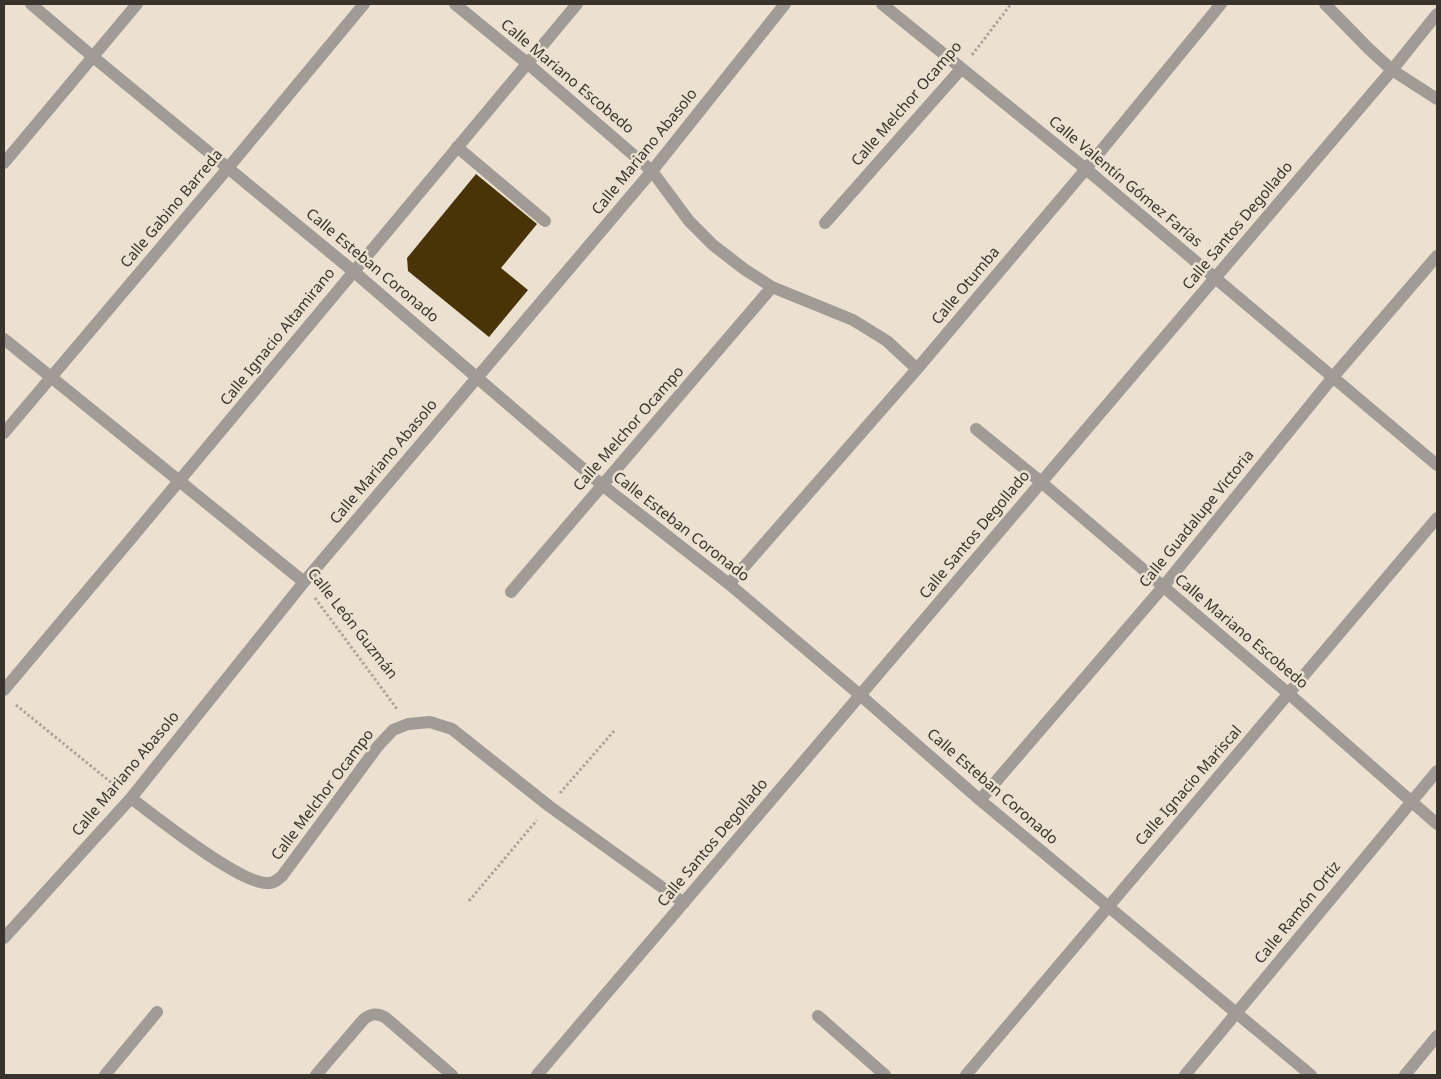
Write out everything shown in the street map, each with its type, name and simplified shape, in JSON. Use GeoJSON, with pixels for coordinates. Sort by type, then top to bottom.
{"type":"FeatureCollection","features":[{"type":"Feature","properties":{"kind":"street","name":"Calle Esteban Coronado"},"geometry":{"type":"LineString","coordinates":[[31,4],[354,271],[602,485],[728,584],[860,695],[980,800],[1311,1075]]}},
{"type":"Feature","properties":{"kind":"street"},"geometry":{"type":"LineString","coordinates":[[4,163],[137,4]]}},
{"type":"Feature","properties":{"kind":"street","name":"Calle Gabino Barreda"},"geometry":{"type":"LineString","coordinates":[[4,433],[364,4]]}},
{"type":"Feature","properties":{"kind":"street","name":"Calle Mariano Escobedo"},"geometry":{"type":"LineString","coordinates":[[455,4],[527,63],[652,172],[689,221],[713,245],[744,269],[772,287],[853,320],[887,341],[917,369]]}},
{"type":"Feature","properties":{"kind":"street","name":"Calle Ignacio Altamirano"},"geometry":{"type":"LineString","coordinates":[[4,690],[180,482],[577,4]]}},
{"type":"Feature","properties":{"kind":"street","name":"Calle Mariano Abasolo"},"geometry":{"type":"LineString","coordinates":[[4,938],[131,798],[304,582],[652,172],[785,4]]}},
{"type":"Feature","properties":{"kind":"street","name":"Calle Valentín Gómez Farías"},"geometry":{"type":"LineString","coordinates":[[882,4],[1086,169],[1437,464]]}},
{"type":"Feature","properties":{"kind":"street","name":"Calle Otumba"},"geometry":{"type":"LineString","coordinates":[[728,584],[917,369],[1086,169],[1221,4]]}},
{"type":"Feature","properties":{"kind":"street"},"geometry":{"type":"LineString","coordinates":[[1325,4],[1369,50],[1392,70],[1437,99]]}},
{"type":"Feature","properties":{"kind":"street","name":"Calle Santos Degollado"},"geometry":{"type":"LineString","coordinates":[[537,1075],[1392,70],[1437,14]]}},
{"type":"Feature","properties":{"kind":"street","name":"Calle Melchor Ocampo"},"geometry":{"type":"LineString","coordinates":[[825,223],[961,69]]}},
{"type":"Feature","properties":{"kind":"street"},"geometry":{"type":"LineString","coordinates":[[458,147],[546,221]]}},
{"type":"Feature","properties":{"kind":"street","name":"Calle Guadalupe Victoria"},"geometry":{"type":"LineString","coordinates":[[980,800],[1163,587],[1333,377],[1437,256]]}},
{"type":"Feature","properties":{"kind":"street","name":"Calle Melchor Ocampo"},"geometry":{"type":"LineString","coordinates":[[511,592],[772,287]]}},
{"type":"Feature","properties":{"kind":"street","name":"Calle León Guzmán"},"geometry":{"type":"LineString","coordinates":[[4,338],[304,582]]}},
{"type":"Feature","properties":{"kind":"street","name":"Calle Mariano Escobedo"},"geometry":{"type":"LineString","coordinates":[[976,429],[1041,482],[1289,694],[1437,824]]}},
{"type":"Feature","properties":{"kind":"street","name":"Calle Ignacio Mariscal"},"geometry":{"type":"LineString","coordinates":[[966,1075],[1437,518]]}},
{"type":"Feature","properties":{"kind":"street"},"geometry":{"type":"LineString","coordinates":[[408,724],[430,722],[452,729],[549,806],[684,903]]}},
{"type":"Feature","properties":{"kind":"street","name":"Calle Melchor Ocampo"},"geometry":{"type":"LineString","coordinates":[[131,798],[225,867],[265,883],[276,882],[378,746],[393,730],[408,724]]}},
{"type":"Feature","properties":{"kind":"street","name":"Calle Ramón Ortiz"},"geometry":{"type":"LineString","coordinates":[[1185,1075],[1437,771]]}},
{"type":"Feature","properties":{"kind":"street"},"geometry":{"type":"LineString","coordinates":[[105,1075],[157,1012]]}},
{"type":"Feature","properties":{"kind":"street"},"geometry":{"type":"LineString","coordinates":[[316,1075],[370,1014],[386,1018],[452,1075]]}},
{"type":"Feature","properties":{"kind":"street"},"geometry":{"type":"LineString","coordinates":[[818,1016],[885,1075]]}},
{"type":"Feature","properties":{"kind":"street"},"geometry":{"type":"LineString","coordinates":[[1405,1075],[1437,1036]]}},
{"type":"Feature","properties":{"kind":"path","name":"Calle Melchor Ocampo"},"geometry":{"type":"LineString","coordinates":[[961,69],[1011,4]]}},
{"type":"Feature","properties":{"kind":"path","name":"Calle León Guzmán"},"geometry":{"type":"LineString","coordinates":[[304,582],[408,724]]}},
{"type":"Feature","properties":{"kind":"path"},"geometry":{"type":"LineString","coordinates":[[11,701],[131,798]]}},
{"type":"Feature","properties":{"kind":"building"},"geometry":{"type":"Polygon","coordinates":[[[476,174],[537,224],[501,268],[528,290],[489,337],[408,271],[407,258],[476,174]]]}}]}
